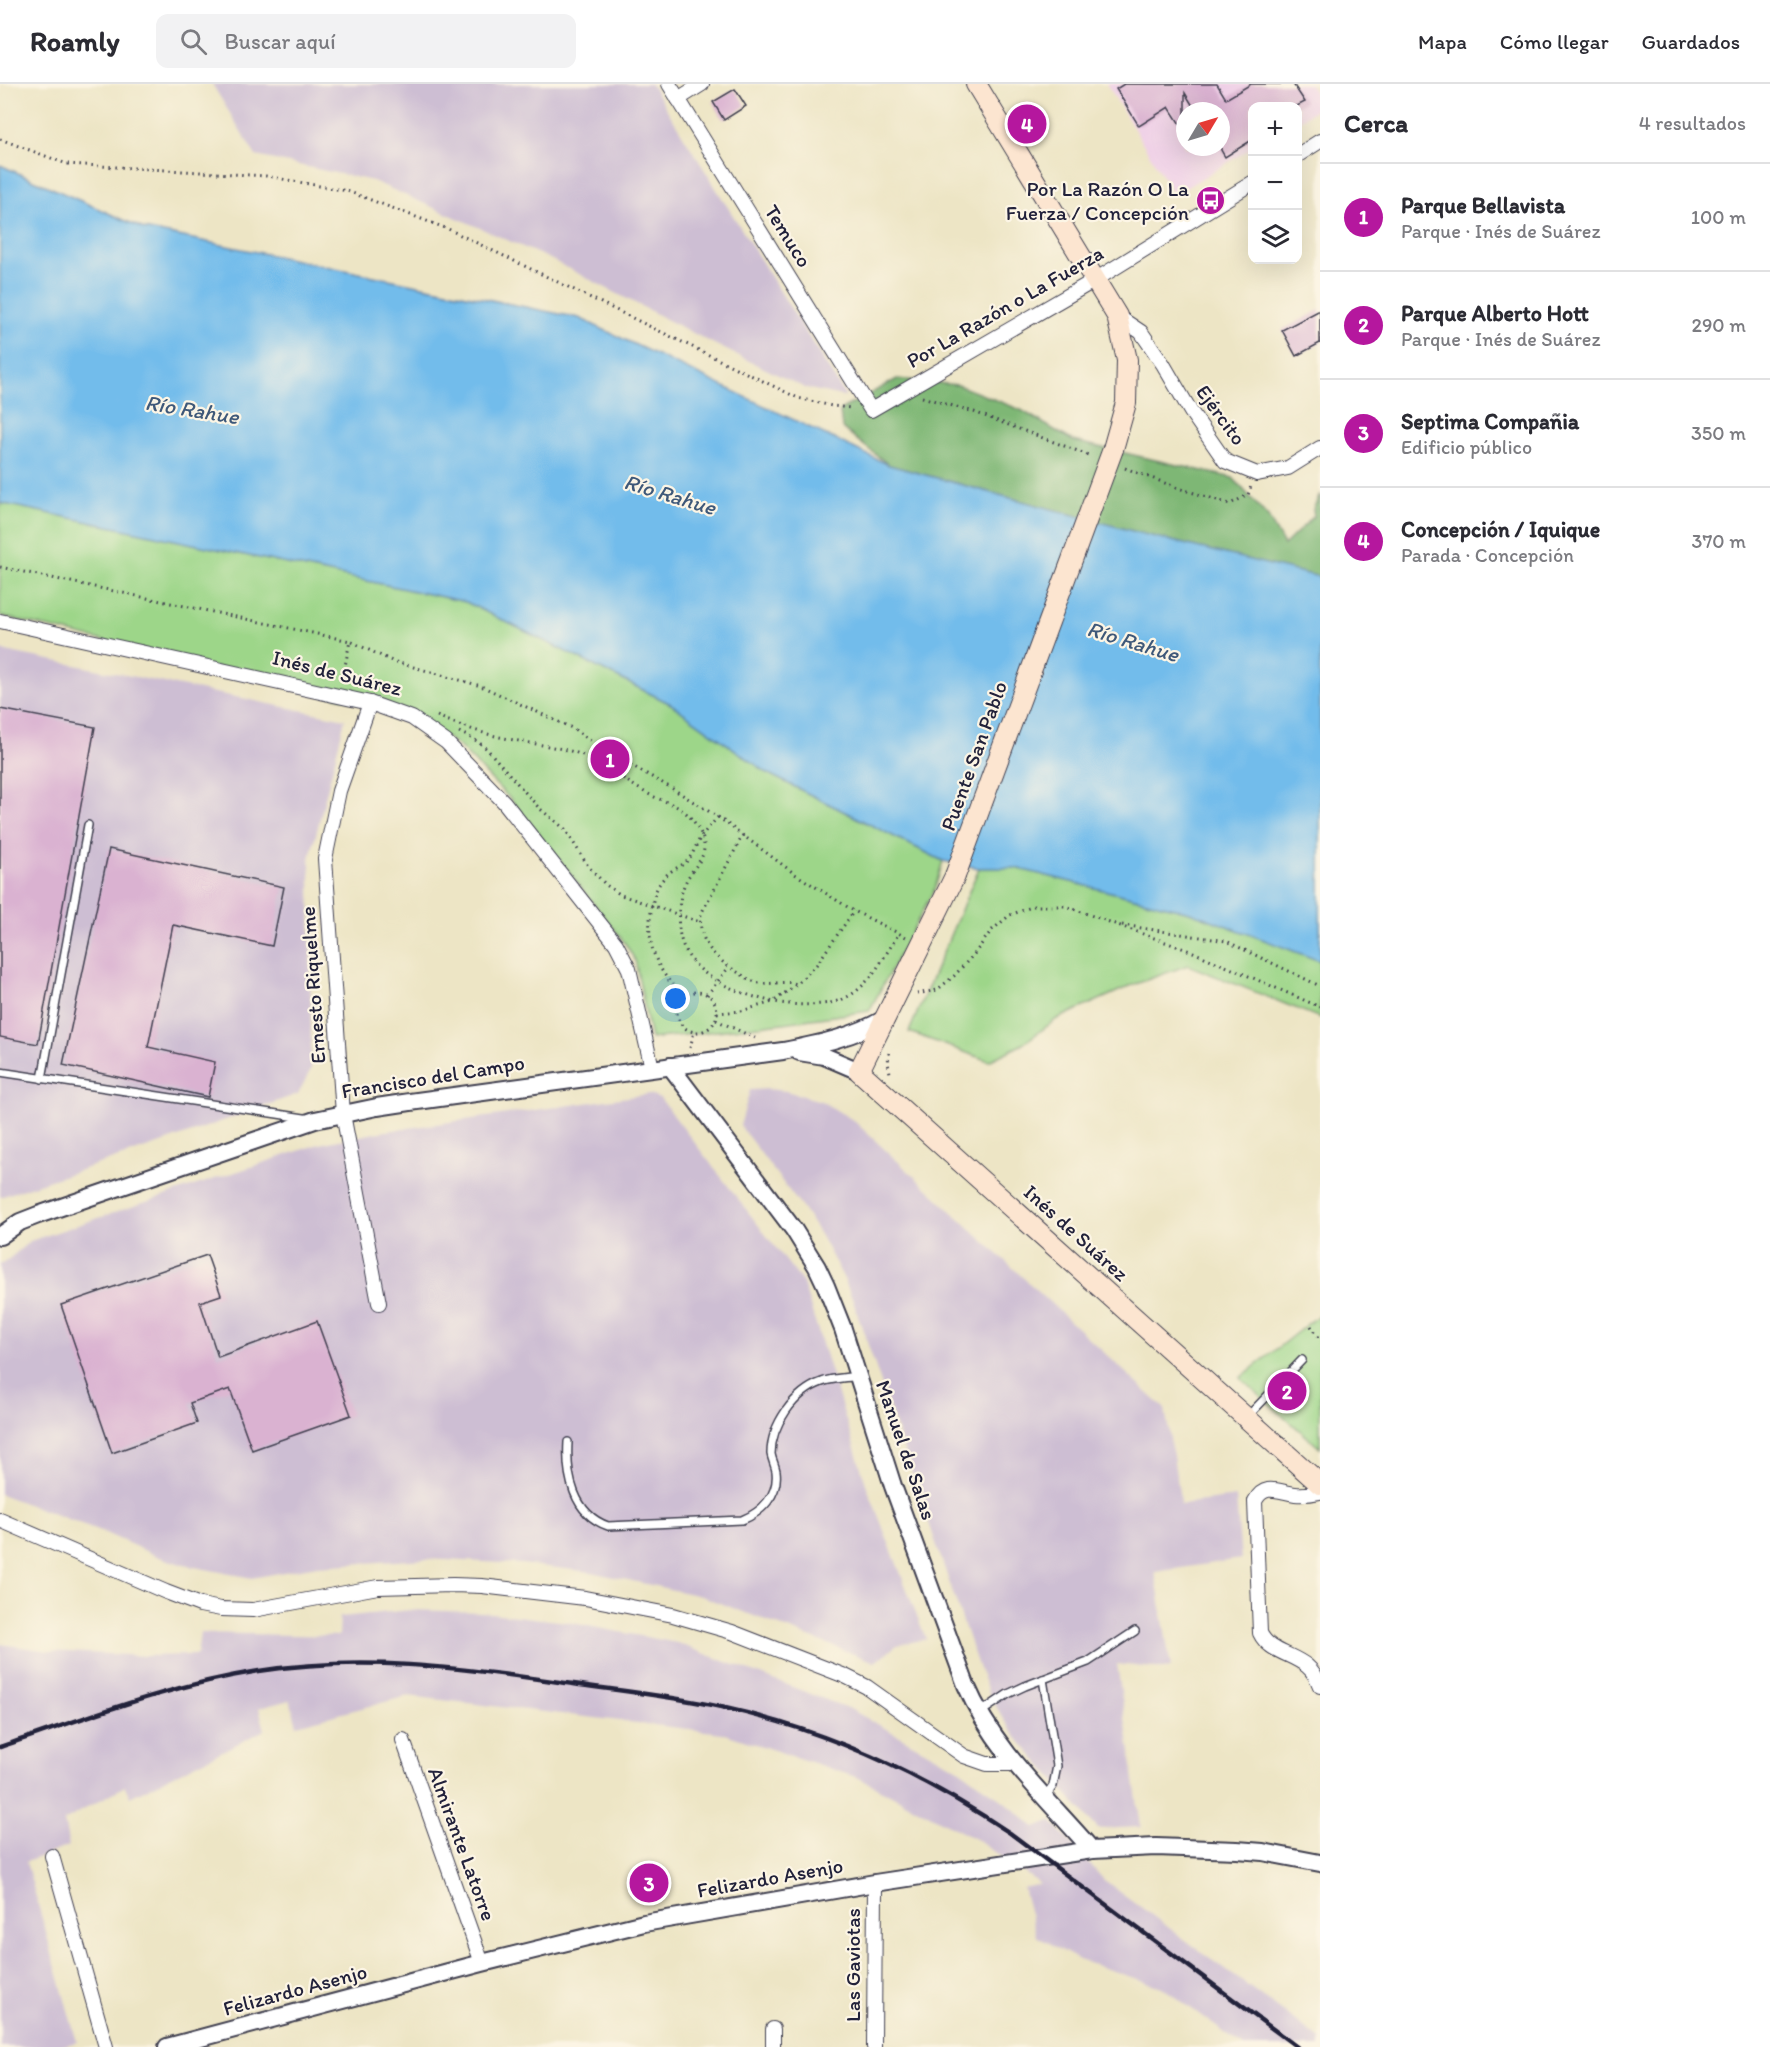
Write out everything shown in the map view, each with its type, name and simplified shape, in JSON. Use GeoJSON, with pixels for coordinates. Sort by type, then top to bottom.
{"type":"FeatureCollection","features":[{"type":"Feature","properties":{"kind":"main road","name":"Puente San Pablo"},"geometry":{"type":"LineString","coordinates":[[859,1071],[955,876],[1113,449],[1126,403],[1127,360],[1117,316],[976,84]]}},
{"type":"Feature","properties":{"kind":"main road","name":"Inés de Suárez"},"geometry":{"type":"LineString","coordinates":[[859,1071],[1320,1484]]}},
{"type":"Feature","properties":{"kind":"street","name":"Temuco"},"geometry":{"type":"LineString","coordinates":[[669,84],[871,410]]}},
{"type":"Feature","properties":{"kind":"street"},"geometry":{"type":"LineString","coordinates":[[678,99],[702,84]]}},
{"type":"Feature","properties":{"kind":"street"},"geometry":{"type":"LineString","coordinates":[[1302,152],[1320,141]]}},
{"type":"Feature","properties":{"kind":"street","name":"Por La Razón o La Fuerza"},"geometry":{"type":"LineString","coordinates":[[871,410],[1095,280],[1248,185]]}},
{"type":"Feature","properties":{"kind":"street","name":"Ejército"},"geometry":{"type":"LineString","coordinates":[[1117,316],[1141,332],[1225,461],[1257,474]]}},
{"type":"Feature","properties":{"kind":"street"},"geometry":{"type":"LineString","coordinates":[[1257,474],[1288,468],[1320,448]]}},
{"type":"Feature","properties":{"kind":"street","name":"Inés de Suárez"},"geometry":{"type":"LineString","coordinates":[[0,621],[370,703],[412,718],[446,742],[504,802],[616,944],[629,969],[652,1068]]}},
{"type":"Feature","properties":{"kind":"street","name":"Ernesto Riquelme"},"geometry":{"type":"LineString","coordinates":[[370,703],[339,791],[326,859],[343,1114],[379,1303]]}},
{"type":"Feature","properties":{"kind":"street","name":"Francisco del Campo"},"geometry":{"type":"LineString","coordinates":[[0,1236],[20,1222],[38,1215],[315,1120],[399,1103],[783,1051],[840,1039],[868,1029],[886,1018]]}},
{"type":"Feature","properties":{"kind":"street","name":"Inés de Suárez"},"geometry":{"type":"LineString","coordinates":[[783,1051],[824,1056],[859,1071]]}},
{"type":"Feature","properties":{"kind":"street","name":"Manuel de Salas"},"geometry":{"type":"LineString","coordinates":[[670,1066],[807,1250],[826,1286],[843,1329],[893,1486],[978,1714],[998,1743],[1092,1850]]}},
{"type":"Feature","properties":{"kind":"street"},"geometry":{"type":"LineString","coordinates":[[1320,1492],[1295,1494],[1271,1489],[1262,1492],[1255,1501],[1260,1633],[1275,1649],[1306,1665],[1316,1676],[1320,1686]]}},
{"type":"Feature","properties":{"kind":"street"},"geometry":{"type":"LineString","coordinates":[[0,1520],[166,1592],[221,1610],[260,1609],[378,1587],[453,1585],[482,1586],[585,1598],[673,1615],[732,1632],[844,1676],[874,1692],[964,1756],[987,1764],[1016,1764]]}},
{"type":"Feature","properties":{"kind":"street","name":"Almirante Latorre"},"geometry":{"type":"LineString","coordinates":[[403,1740],[482,1962]]}},
{"type":"Feature","properties":{"kind":"street","name":"Felizardo Asenjo"},"geometry":{"type":"LineString","coordinates":[[167,2047],[482,1962],[644,1923],[875,1883],[1092,1850],[1156,1847],[1263,1852],[1320,1863]]}},
{"type":"Feature","properties":{"kind":"street"},"geometry":{"type":"LineString","coordinates":[[52,1856],[106,2047]]}},
{"type":"Feature","properties":{"kind":"street","name":"Las Gaviotas"},"geometry":{"type":"LineString","coordinates":[[874,2047],[875,1883]]}},
{"type":"Feature","properties":{"kind":"street"},"geometry":{"type":"LineString","coordinates":[[772,2047],[773,2029]]}},
{"type":"Feature","properties":{"kind":"lane"},"geometry":{"type":"LineString","coordinates":[[42,1079],[88,825]]}},
{"type":"Feature","properties":{"kind":"lane"},"geometry":{"type":"LineString","coordinates":[[0,1072],[315,1120]]}},
{"type":"Feature","properties":{"kind":"lane"},"geometry":{"type":"LineString","coordinates":[[1247,1418],[1302,1360]]}},
{"type":"Feature","properties":{"kind":"lane"},"geometry":{"type":"LineString","coordinates":[[568,1442],[568,1468],[574,1494],[585,1512],[598,1523],[608,1526],[742,1520],[758,1512],[772,1494],[776,1480],[771,1456],[773,1444],[780,1421],[793,1402],[822,1382],[858,1376]]}},
{"type":"Feature","properties":{"kind":"lane"},"geometry":{"type":"LineString","coordinates":[[978,1714],[1008,1694],[1088,1662],[1135,1631]]}},
{"type":"Feature","properties":{"kind":"lane"},"geometry":{"type":"LineString","coordinates":[[1043,1679],[1057,1766],[1053,1786],[1046,1798]]}},
{"type":"Feature","properties":{"kind":"path"},"geometry":{"type":"LineString","coordinates":[[0,139],[67,164],[266,176],[347,191],[448,230],[798,398],[832,406],[871,410]]}},
{"type":"Feature","properties":{"kind":"path"},"geometry":{"type":"LineString","coordinates":[[919,396],[974,412],[1092,456]]}},
{"type":"Feature","properties":{"kind":"path"},"geometry":{"type":"LineString","coordinates":[[1124,468],[1230,504],[1248,495],[1257,474]]}},
{"type":"Feature","properties":{"kind":"path"},"geometry":{"type":"LineString","coordinates":[[350,641],[342,681],[352,683]]}},
{"type":"Feature","properties":{"kind":"path"},"geometry":{"type":"LineString","coordinates":[[700,922],[679,915],[621,895],[606,885],[588,866],[565,829],[540,808],[487,749],[434,715],[496,736],[561,748],[585,755],[619,774],[645,793],[677,806],[686,813],[702,835],[704,851],[702,859],[682,891],[679,915],[679,929],[686,951],[695,965],[716,982],[773,1002],[811,1005],[830,1004],[848,997],[866,984],[898,934],[795,874],[718,818]]}},
{"type":"Feature","properties":{"kind":"path"},"geometry":{"type":"LineString","coordinates":[[743,836],[701,914],[702,937],[712,954],[758,984],[789,982],[797,984]]}},
{"type":"Feature","properties":{"kind":"path"},"geometry":{"type":"LineString","coordinates":[[916,986],[913,995],[937,990],[954,976],[975,953],[990,931],[1010,915],[1034,906],[1065,906],[1193,952],[1320,1007]]}},
{"type":"Feature","properties":{"kind":"path"},"geometry":{"type":"LineString","coordinates":[[717,1013],[741,1011],[773,1002],[797,984],[817,964],[854,910]]}},
{"type":"Feature","properties":{"kind":"path"},"geometry":{"type":"LineString","coordinates":[[1114,924],[1226,941],[1320,986]]}},
{"type":"Feature","properties":{"kind":"path"},"geometry":{"type":"LineString","coordinates":[[707,995],[729,967]]}},
{"type":"Feature","properties":{"kind":"path"},"geometry":{"type":"LineString","coordinates":[[696,993],[707,995],[714,1003],[717,1013],[716,1020],[707,1030],[694,1032],[683,1026],[678,1006],[690,994],[696,993]]}},
{"type":"Feature","properties":{"kind":"path"},"geometry":{"type":"LineString","coordinates":[[716,1020],[760,1040],[748,1042]]}},
{"type":"Feature","properties":{"kind":"path"},"geometry":{"type":"LineString","coordinates":[[690,1051],[694,1032]]}},
{"type":"Feature","properties":{"kind":"path"},"geometry":{"type":"LineString","coordinates":[[892,1045],[888,1055],[892,1077]]}},
{"type":"Feature","properties":{"kind":"path"},"geometry":{"type":"LineString","coordinates":[[1311,1326],[1320,1339]]}},
{"type":"Feature","properties":{"kind":"shaded area"},"geometry":{"type":"Polygon","coordinates":[[[212,84],[651,84],[846,397],[805,388],[716,345],[550,259],[373,181],[256,156],[212,84]]]}},
{"type":"Feature","properties":{"kind":"shaded area"},"geometry":{"type":"Polygon","coordinates":[[[1107,84],[1310,84],[1320,100],[1320,107],[1302,118],[1302,102],[1248,102],[1248,150],[1174,195],[1107,84]]]}},
{"type":"Feature","properties":{"kind":"shaded area"},"geometry":{"type":"Polygon","coordinates":[[[0,650],[345,719],[310,858],[311,1069],[298,1094],[0,1197],[0,650]]]}},
{"type":"Feature","properties":{"kind":"shaded area"},"geometry":{"type":"Polygon","coordinates":[[[750,1090],[786,1091],[821,1101],[853,1120],[1165,1409],[1181,1504],[1236,1497],[1241,1559],[1155,1572],[1171,1668],[1117,1664],[1141,1827],[1098,1829],[1023,1745],[992,1700],[979,1669],[844,1279],[806,1213],[740,1126],[750,1090]]]}},
{"type":"Feature","properties":{"kind":"shaded area"},"geometry":{"type":"Polygon","coordinates":[[[649,1094],[660,1098],[803,1283],[866,1484],[926,1639],[897,1645],[875,1662],[701,1596],[591,1572],[522,1564],[426,1559],[317,1566],[252,1578],[184,1565],[159,1557],[103,1532],[0,1494],[0,1263],[3,1264],[30,1241],[319,1144],[380,1132],[649,1094]]]}},
{"type":"Feature","properties":{"kind":"shaded area"},"geometry":{"type":"Polygon","coordinates":[[[411,1610],[482,1612],[567,1622],[677,1643],[850,1709],[957,1768],[1005,1802],[1035,1827],[1051,1821],[1104,1880],[1320,2039],[1320,2047],[1244,2047],[1162,1987],[1079,1960],[1036,1936],[1023,1888],[1040,1884],[977,1840],[859,1778],[722,1733],[408,1696],[297,1725],[290,1700],[259,1708],[265,1730],[130,1797],[125,1786],[64,1821],[69,1846],[26,1862],[77,2042],[58,2047],[0,2047],[0,1644],[49,1651],[146,1656],[197,1655],[200,1633],[339,1636],[340,1617],[411,1610]]]}},
{"type":"Feature","properties":{"kind":"green space"},"geometry":{"type":"Polygon","coordinates":[[[897,379],[958,385],[1021,410],[1073,441],[1233,478],[1268,517],[1284,545],[1314,516],[1313,509],[1320,494],[1320,577],[1147,535],[889,465],[842,428],[840,410],[897,379]]]}},
{"type":"Feature","properties":{"kind":"green space"},"geometry":{"type":"Polygon","coordinates":[[[0,503],[466,602],[671,704],[769,774],[943,861],[935,888],[869,1011],[651,1039],[635,960],[625,943],[513,802],[458,745],[412,715],[0,616],[0,503]]]}},
{"type":"Feature","properties":{"kind":"green space"},"geometry":{"type":"Polygon","coordinates":[[[979,868],[1016,868],[1190,912],[1320,961],[1320,1018],[1188,965],[1130,986],[1057,1019],[1021,1045],[989,1061],[909,1032],[979,868]]]}},
{"type":"Feature","properties":{"kind":"green space"},"geometry":{"type":"Polygon","coordinates":[[[1320,1314],[1320,1448],[1240,1378],[1320,1314]]]}},
{"type":"Feature","properties":{"kind":"water","name":"Río Rahue"},"geometry":{"type":"Polygon","coordinates":[[[0,165],[144,229],[579,318],[889,465],[1147,535],[1320,577],[1320,961],[1190,912],[1016,868],[979,868],[943,861],[769,774],[671,704],[466,602],[0,503],[0,165]]]}},
{"type":"Feature","properties":{"kind":"building"},"geometry":{"type":"Polygon","coordinates":[[[1124,84],[1217,84],[1226,99],[1251,84],[1293,84],[1305,102],[1248,102],[1248,143],[1230,154],[1230,102],[1190,102],[1185,93],[1185,102],[1176,102],[1176,118],[1169,107],[1139,126],[1116,89],[1124,84]]]}},
{"type":"Feature","properties":{"kind":"building"},"geometry":{"type":"Polygon","coordinates":[[[735,89],[746,106],[724,120],[713,102],[735,89]]]}},
{"type":"Feature","properties":{"kind":"building"},"geometry":{"type":"Polygon","coordinates":[[[1320,310],[1320,343],[1296,356],[1282,330],[1320,310]]]}},
{"type":"Feature","properties":{"kind":"building"},"geometry":{"type":"Polygon","coordinates":[[[0,709],[95,727],[38,1044],[0,1037],[0,709]]]}},
{"type":"Feature","properties":{"kind":"building"},"geometry":{"type":"Polygon","coordinates":[[[109,849],[284,887],[272,946],[173,925],[148,1047],[215,1062],[208,1097],[63,1065],[109,849]]]}},
{"type":"Feature","properties":{"kind":"building"},"geometry":{"type":"Polygon","coordinates":[[[207,1255],[221,1295],[200,1302],[218,1357],[317,1321],[351,1415],[252,1450],[230,1389],[190,1403],[197,1423],[112,1453],[61,1305],[207,1255]]]}},
{"type":"Feature","properties":{"kind":"railway"},"geometry":{"type":"LineString","coordinates":[[0,1747],[160,1694],[226,1677],[297,1666],[372,1663],[446,1668],[661,1696],[721,1707],[798,1728],[872,1756],[908,1773],[977,1812],[1010,1833],[1297,2047]]}},
{"type":"Feature","properties":{"kind":"place","name":"Concepción / Iquique"},"geometry":{"type":"Point","coordinates":[1027,124]}},
{"type":"Feature","properties":{"kind":"place","name":"Por La Razón O La Fuerza / Concepción"},"geometry":{"type":"Point","coordinates":[1210,201]}},
{"type":"Feature","properties":{"kind":"place","name":"Parque Bellavista"},"geometry":{"type":"Point","coordinates":[610,759]}},
{"type":"Feature","properties":{"kind":"place","name":"Parque Alberto Hott"},"geometry":{"type":"Point","coordinates":[1287,1391]}},
{"type":"Feature","properties":{"kind":"place","name":"Septima Compañia"},"geometry":{"type":"Point","coordinates":[649,1883]}}]}
